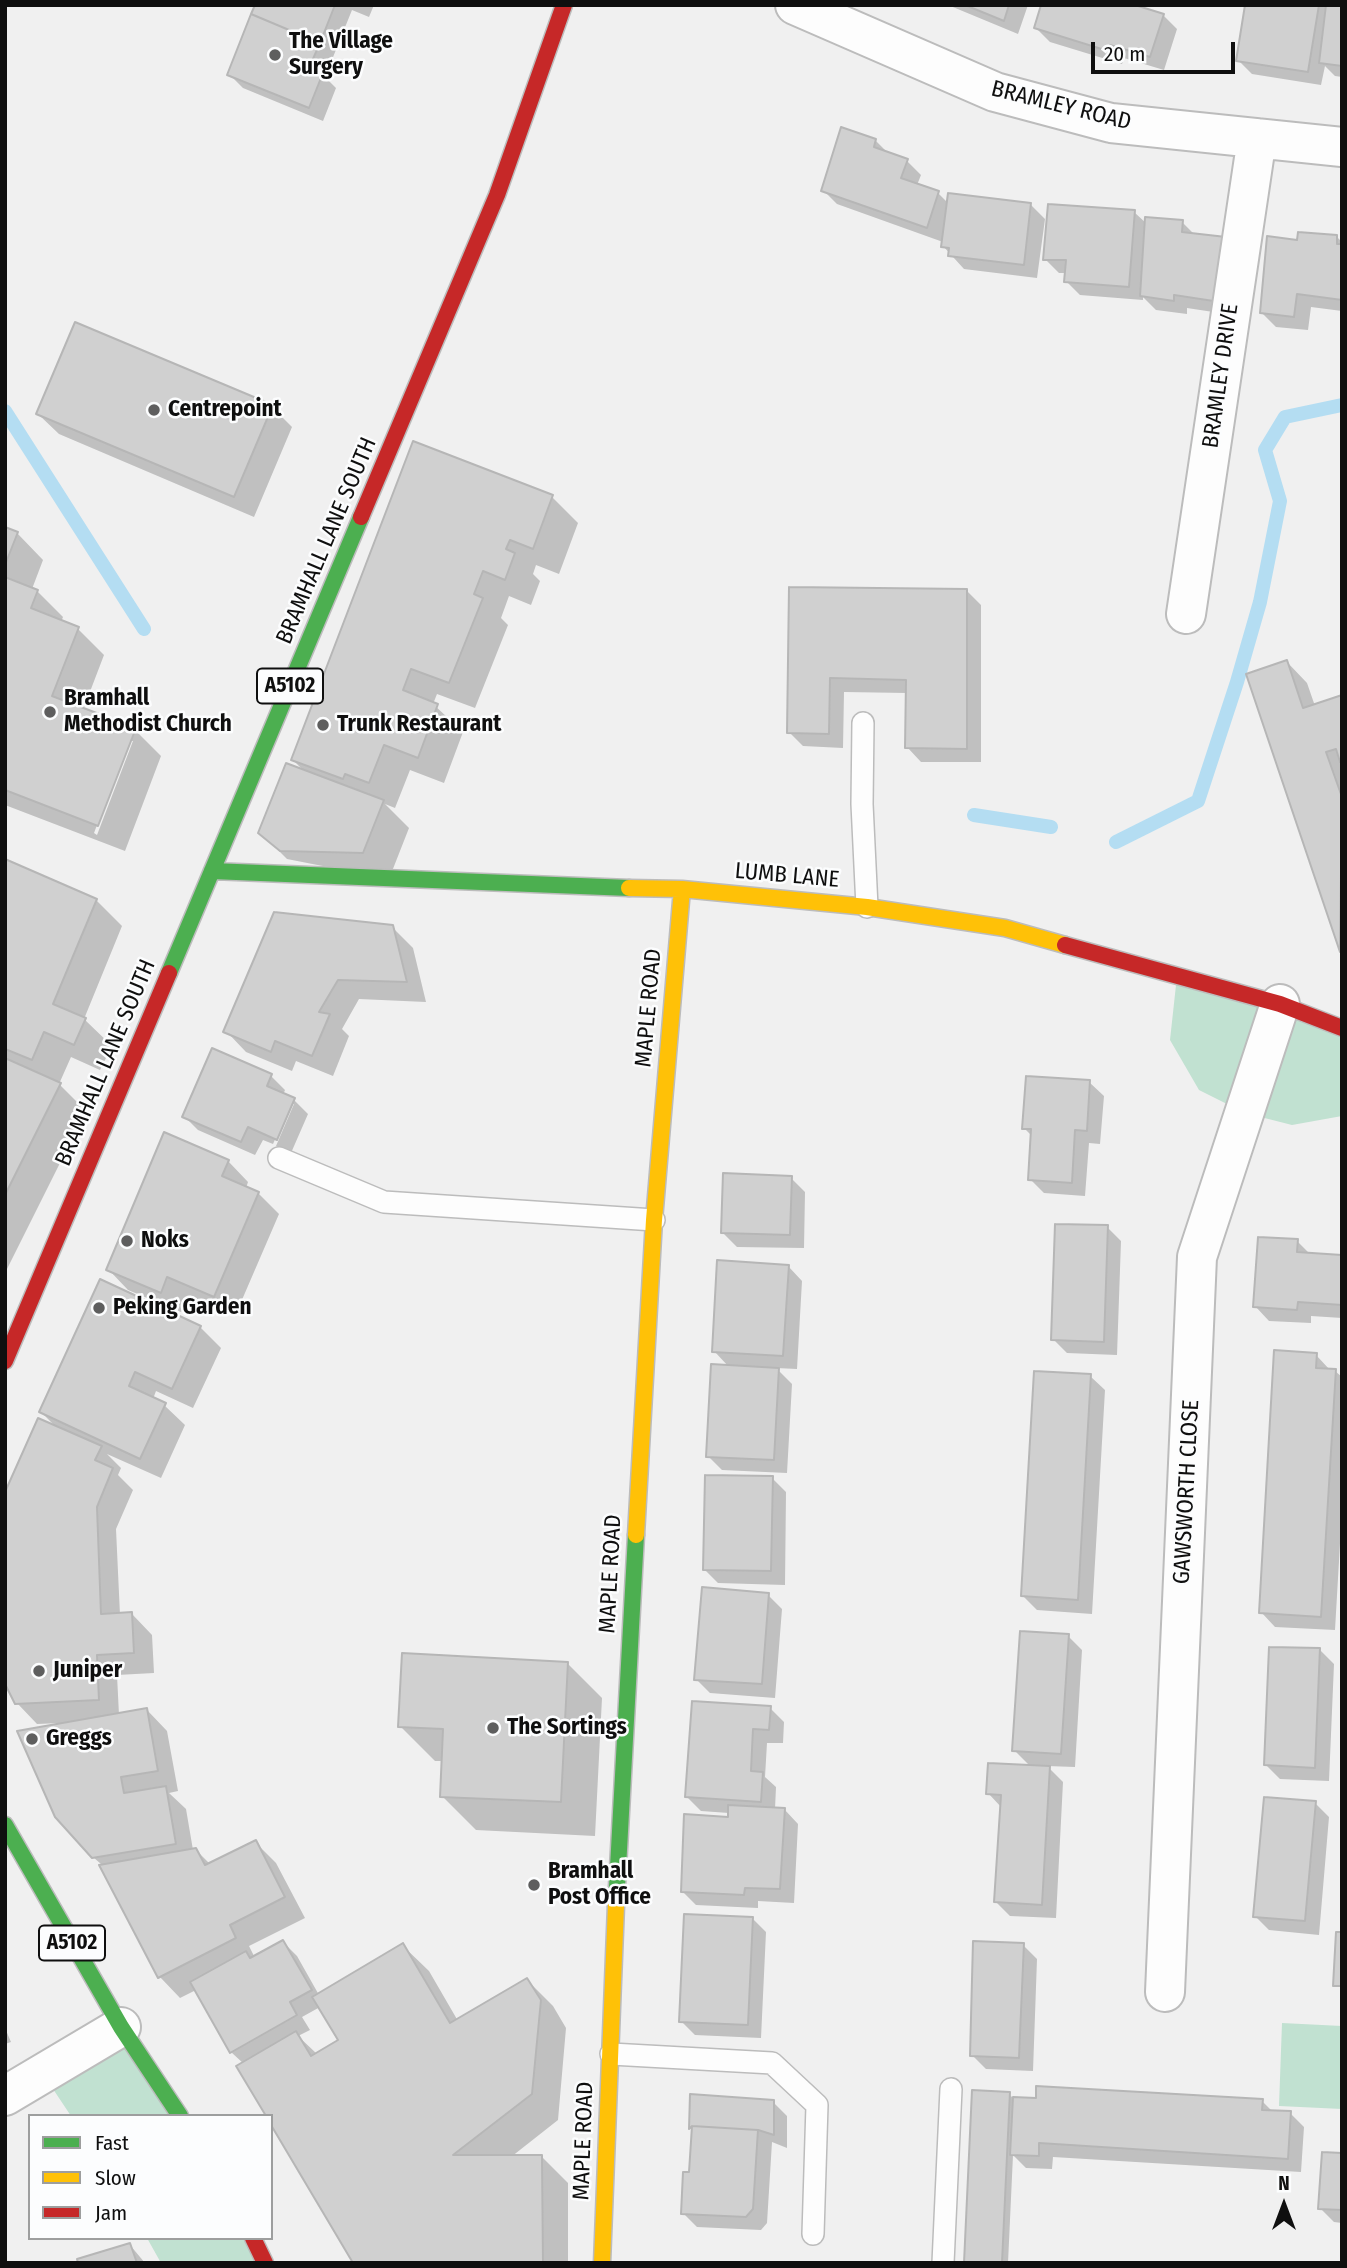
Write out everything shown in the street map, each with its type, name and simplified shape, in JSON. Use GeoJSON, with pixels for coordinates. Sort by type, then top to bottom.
{"type":"FeatureCollection","features":[{"type":"Feature","properties":{"kind":"street","name":"BRAMHALL LANE SOUTH"},"geometry":{"type":"LineString","coordinates":[[5,1361],[497,195],[564,5]]}},
{"type":"Feature","properties":{"kind":"street","name":"BRAMLEY ROAD"},"geometry":{"type":"LineString","coordinates":[[795,5],[995,92],[1111,123],[1342,146]]}},
{"type":"Feature","properties":{"kind":"street","name":"BRAMLEY DRIVE"},"geometry":{"type":"LineString","coordinates":[[1186,614],[1256,138]]}},
{"type":"Feature","properties":{"kind":"street","name":"LUMB LANE"},"geometry":{"type":"LineString","coordinates":[[212,872],[682,889],[867,907],[1005,928],[1280,1004],[1342,1028]]}},
{"type":"Feature","properties":{"kind":"street","name":"MAPLE ROAD"},"geometry":{"type":"LineString","coordinates":[[602,2263],[620,1814],[654,1220],[682,889]]}},
{"type":"Feature","properties":{"kind":"street","name":"GAWSWORTH CLOSE"},"geometry":{"type":"LineString","coordinates":[[1165,1992],[1197,1257],[1280,1004]]}},
{"type":"Feature","properties":{"kind":"street","name":"A5102"},"geometry":{"type":"LineString","coordinates":[[5,1825],[121,2027],[179,2114]]}},
{"type":"Feature","properties":{"kind":"street"},"geometry":{"type":"LineString","coordinates":[[5,2096],[121,2027]]}},
{"type":"Feature","properties":{"kind":"street"},"geometry":{"type":"LineString","coordinates":[[254,2240],[265,2263]]}},
{"type":"Feature","properties":{"kind":"lane"},"geometry":{"type":"LineString","coordinates":[[863,723],[862,804],[867,907]]}},
{"type":"Feature","properties":{"kind":"lane"},"geometry":{"type":"LineString","coordinates":[[279,1158],[384,1202],[654,1220]]}},
{"type":"Feature","properties":{"kind":"lane"},"geometry":{"type":"LineString","coordinates":[[611,2054],[772,2063],[817,2105],[813,2234]]}},
{"type":"Feature","properties":{"kind":"lane"},"geometry":{"type":"LineString","coordinates":[[943,2263],[951,2089]]}},
{"type":"Feature","properties":{"kind":"green space"},"geometry":{"type":"Polygon","coordinates":[[[1177,976],[1342,1028],[1342,1116],[1292,1125],[1245,1113],[1199,1090],[1170,1040],[1177,976]]]}},
{"type":"Feature","properties":{"kind":"green space"},"geometry":{"type":"Polygon","coordinates":[[[1282,2023],[1342,2026],[1342,2109],[1279,2106],[1282,2023]]]}},
{"type":"Feature","properties":{"kind":"green space"},"geometry":{"type":"Polygon","coordinates":[[[121,2027],[179,2114],[70,2114],[43,2074],[121,2027]]]}},
{"type":"Feature","properties":{"kind":"green space"},"geometry":{"type":"Polygon","coordinates":[[[148,2240],[254,2240],[265,2263],[161,2263],[148,2240]]]}},
{"type":"Feature","properties":{"kind":"building"},"geometry":{"type":"Polygon","coordinates":[[[255,5],[335,5],[320,43],[251,14],[255,5]]]}},
{"type":"Feature","properties":{"kind":"building"},"geometry":{"type":"Polygon","coordinates":[[[965,5],[1009,5],[1004,21],[965,5]]]}},
{"type":"Feature","properties":{"kind":"building"},"geometry":{"type":"Polygon","coordinates":[[[1041,5],[1135,5],[1164,14],[1150,57],[1110,45],[1108,51],[1034,28],[1041,5]]]}},
{"type":"Feature","properties":{"kind":"building"},"geometry":{"type":"Polygon","coordinates":[[[1245,5],[1319,5],[1308,72],[1236,61],[1245,5]]]}},
{"type":"Feature","properties":{"kind":"building"},"geometry":{"type":"Polygon","coordinates":[[[1326,5],[1342,5],[1342,66],[1319,63],[1326,5]]]}},
{"type":"Feature","properties":{"kind":"building","name":"The Village Surgery"},"geometry":{"type":"Polygon","coordinates":[[[251,14],[320,43],[309,68],[323,73],[309,108],[227,75],[251,14]]]}},
{"type":"Feature","properties":{"kind":"building"},"geometry":{"type":"Polygon","coordinates":[[[841,127],[876,139],[874,147],[908,159],[901,178],[939,191],[927,228],[821,191],[841,127]]]}},
{"type":"Feature","properties":{"kind":"building"},"geometry":{"type":"Polygon","coordinates":[[[948,193],[1031,203],[1024,265],[948,256],[949,248],[941,247],[948,193]]]}},
{"type":"Feature","properties":{"kind":"building"},"geometry":{"type":"Polygon","coordinates":[[[1048,204],[1135,210],[1129,287],[1064,282],[1066,260],[1043,260],[1048,204]]]}},
{"type":"Feature","properties":{"kind":"building"},"geometry":{"type":"Polygon","coordinates":[[[1145,217],[1183,220],[1182,232],[1226,237],[1220,302],[1174,295],[1174,301],[1140,296],[1145,217]]]}},
{"type":"Feature","properties":{"kind":"building"},"geometry":{"type":"Polygon","coordinates":[[[1298,232],[1337,235],[1337,244],[1342,244],[1342,300],[1297,294],[1294,317],[1260,313],[1267,236],[1297,240],[1298,232]]]}},
{"type":"Feature","properties":{"kind":"building","name":"Centrepoint"},"geometry":{"type":"Polygon","coordinates":[[[75,322],[273,405],[234,497],[36,414],[75,322]]]}},
{"type":"Feature","properties":{"kind":"building"},"geometry":{"type":"Polygon","coordinates":[[[413,441],[553,495],[533,549],[510,540],[506,549],[515,553],[505,580],[483,571],[474,594],[483,598],[449,683],[411,669],[403,690],[438,704],[418,758],[384,745],[369,783],[345,774],[343,779],[291,760],[413,441]]]}},
{"type":"Feature","properties":{"kind":"building"},"geometry":{"type":"Polygon","coordinates":[[[5,527],[18,532],[5,565],[5,527]]]}},
{"type":"Feature","properties":{"kind":"building","name":"Bramhall Methodist Church"},"geometry":{"type":"Polygon","coordinates":[[[5,577],[38,590],[31,608],[79,627],[52,696],[136,728],[98,826],[5,790],[5,577]]]}},
{"type":"Feature","properties":{"kind":"building"},"geometry":{"type":"Polygon","coordinates":[[[789,587],[967,589],[967,749],[905,748],[906,680],[830,678],[829,734],[787,733],[789,587]]]}},
{"type":"Feature","properties":{"kind":"building"},"geometry":{"type":"Polygon","coordinates":[[[1287,660],[1303,708],[1342,695],[1342,761],[1340,762],[1336,749],[1326,752],[1342,797],[1340,952],[1246,674],[1287,660]]]}},
{"type":"Feature","properties":{"kind":"building"},"geometry":{"type":"Polygon","coordinates":[[[286,763],[384,800],[363,853],[280,851],[258,833],[286,763]]]}},
{"type":"Feature","properties":{"kind":"building"},"geometry":{"type":"Polygon","coordinates":[[[5,859],[97,899],[53,1004],[86,1018],[74,1045],[44,1032],[32,1060],[5,1049],[5,859]]]}},
{"type":"Feature","properties":{"kind":"building"},"geometry":{"type":"Polygon","coordinates":[[[274,912],[393,925],[407,982],[338,980],[319,1012],[330,1014],[312,1056],[275,1041],[271,1052],[223,1032],[274,912]]]}},
{"type":"Feature","properties":{"kind":"building"},"geometry":{"type":"Polygon","coordinates":[[[212,1048],[272,1074],[267,1086],[295,1098],[277,1140],[248,1127],[241,1142],[182,1117],[212,1048]]]}},
{"type":"Feature","properties":{"kind":"building"},"geometry":{"type":"Polygon","coordinates":[[[5,1058],[61,1083],[5,1195],[5,1058]]]}},
{"type":"Feature","properties":{"kind":"building"},"geometry":{"type":"Polygon","coordinates":[[[1026,1076],[1090,1080],[1087,1131],[1075,1130],[1072,1183],[1028,1180],[1031,1129],[1022,1129],[1026,1076]]]}},
{"type":"Feature","properties":{"kind":"building"},"geometry":{"type":"Polygon","coordinates":[[[164,1132],[229,1160],[222,1176],[259,1192],[214,1297],[167,1277],[161,1293],[106,1270],[164,1132]]]}},
{"type":"Feature","properties":{"kind":"building"},"geometry":{"type":"Polygon","coordinates":[[[723,1173],[792,1176],[790,1235],[721,1233],[723,1173]]]}},
{"type":"Feature","properties":{"kind":"building"},"geometry":{"type":"Polygon","coordinates":[[[1055,1224],[1108,1225],[1104,1342],[1051,1340],[1055,1224]]]}},
{"type":"Feature","properties":{"kind":"building"},"geometry":{"type":"Polygon","coordinates":[[[1258,1237],[1298,1239],[1297,1252],[1342,1255],[1342,1305],[1298,1302],[1297,1310],[1253,1307],[1258,1237]]]}},
{"type":"Feature","properties":{"kind":"building"},"geometry":{"type":"Polygon","coordinates":[[[717,1260],[789,1265],[783,1356],[712,1352],[717,1260]]]}},
{"type":"Feature","properties":{"kind":"building"},"geometry":{"type":"Polygon","coordinates":[[[100,1279],[201,1326],[172,1389],[135,1372],[129,1386],[166,1403],[140,1459],[39,1412],[100,1279]]]}},
{"type":"Feature","properties":{"kind":"building"},"geometry":{"type":"Polygon","coordinates":[[[1274,1350],[1317,1353],[1316,1368],[1336,1369],[1321,1617],[1259,1613],[1274,1350]]]}},
{"type":"Feature","properties":{"kind":"building"},"geometry":{"type":"Polygon","coordinates":[[[711,1364],[779,1368],[774,1460],[706,1457],[711,1364]]]}},
{"type":"Feature","properties":{"kind":"building"},"geometry":{"type":"Polygon","coordinates":[[[1034,1371],[1091,1374],[1078,1600],[1021,1596],[1034,1371]]]}},
{"type":"Feature","properties":{"kind":"building"},"geometry":{"type":"Polygon","coordinates":[[[38,1418],[102,1446],[95,1460],[113,1468],[97,1507],[101,1614],[132,1612],[134,1653],[97,1655],[99,1700],[15,1704],[5,1684],[5,1492],[38,1418]]]}},
{"type":"Feature","properties":{"kind":"building"},"geometry":{"type":"Polygon","coordinates":[[[705,1475],[773,1476],[771,1571],[703,1570],[705,1475]]]}},
{"type":"Feature","properties":{"kind":"building"},"geometry":{"type":"Polygon","coordinates":[[[702,1587],[769,1593],[762,1684],[694,1680],[702,1587]]]}},
{"type":"Feature","properties":{"kind":"building"},"geometry":{"type":"Polygon","coordinates":[[[1020,1631],[1069,1634],[1061,1754],[1012,1751],[1020,1631]]]}},
{"type":"Feature","properties":{"kind":"building"},"geometry":{"type":"Polygon","coordinates":[[[1269,1647],[1320,1648],[1315,1768],[1264,1765],[1269,1647]]]}},
{"type":"Feature","properties":{"kind":"building","name":"The Sortings"},"geometry":{"type":"Polygon","coordinates":[[[402,1653],[568,1662],[561,1802],[440,1797],[443,1729],[398,1727],[402,1653]]]}},
{"type":"Feature","properties":{"kind":"building"},"geometry":{"type":"Polygon","coordinates":[[[692,1701],[771,1706],[769,1730],[753,1729],[751,1771],[763,1772],[761,1802],[685,1797],[692,1701]]]}},
{"type":"Feature","properties":{"kind":"building"},"geometry":{"type":"Polygon","coordinates":[[[147,1708],[158,1771],[121,1777],[124,1793],[166,1786],[176,1844],[92,1858],[55,1817],[17,1731],[147,1708]]]}},
{"type":"Feature","properties":{"kind":"building"},"geometry":{"type":"Polygon","coordinates":[[[988,1763],[1050,1766],[1042,1905],[994,1902],[1001,1795],[986,1794],[988,1763]]]}},
{"type":"Feature","properties":{"kind":"building"},"geometry":{"type":"Polygon","coordinates":[[[1264,1797],[1316,1801],[1305,1921],[1253,1917],[1264,1797]]]}},
{"type":"Feature","properties":{"kind":"building"},"geometry":{"type":"Polygon","coordinates":[[[728,1805],[785,1808],[780,1889],[745,1888],[744,1895],[681,1892],[684,1814],[728,1817],[728,1805]]]}},
{"type":"Feature","properties":{"kind":"building"},"geometry":{"type":"Polygon","coordinates":[[[256,1840],[285,1897],[230,1925],[236,1938],[158,1978],[99,1865],[196,1848],[205,1865],[256,1840]]]}},
{"type":"Feature","properties":{"kind":"building"},"geometry":{"type":"Polygon","coordinates":[[[684,1914],[753,1917],[748,2025],[679,2022],[684,1914]]]}},
{"type":"Feature","properties":{"kind":"building"},"geometry":{"type":"Polygon","coordinates":[[[1336,1932],[1342,1932],[1342,1986],[1333,1986],[1336,1932]]]}},
{"type":"Feature","properties":{"kind":"building"},"geometry":{"type":"Polygon","coordinates":[[[283,1940],[312,1990],[290,2002],[297,2015],[230,2053],[190,1982],[246,1951],[250,1958],[283,1940]]]}},
{"type":"Feature","properties":{"kind":"building"},"geometry":{"type":"Polygon","coordinates":[[[973,1941],[1024,1943],[1019,2058],[970,2056],[973,1941]]]}},
{"type":"Feature","properties":{"kind":"building"},"geometry":{"type":"Polygon","coordinates":[[[403,1943],[450,2023],[527,1978],[541,2000],[532,2094],[453,2155],[542,2155],[543,2263],[353,2263],[273,2128],[273,2114],[265,2114],[236,2066],[296,2031],[311,2056],[338,2040],[312,1997],[403,1943]]]}},
{"type":"Feature","properties":{"kind":"building"},"geometry":{"type":"Polygon","coordinates":[[[1036,2086],[1263,2099],[1262,2110],[1291,2111],[1288,2159],[1039,2143],[1039,2156],[1010,2155],[1013,2097],[1036,2098],[1036,2086]]]}},
{"type":"Feature","properties":{"kind":"building"},"geometry":{"type":"Polygon","coordinates":[[[972,2090],[1010,2092],[1002,2263],[964,2263],[972,2090]]]}},
{"type":"Feature","properties":{"kind":"building"},"geometry":{"type":"Polygon","coordinates":[[[690,2094],[774,2100],[774,2135],[758,2130],[692,2126],[689,2129],[690,2094]]]}},
{"type":"Feature","properties":{"kind":"building"},"geometry":{"type":"Polygon","coordinates":[[[692,2126],[758,2130],[753,2209],[746,2217],[681,2214],[683,2172],[689,2172],[692,2126]]]}},
{"type":"Feature","properties":{"kind":"building"},"geometry":{"type":"Polygon","coordinates":[[[1322,2152],[1342,2153],[1342,2210],[1318,2209],[1322,2152]]]}},
{"type":"Feature","properties":{"kind":"building"},"geometry":{"type":"Polygon","coordinates":[[[130,2243],[137,2263],[78,2263],[77,2259],[130,2243]]]}},
{"type":"Feature","properties":{"kind":"waterway"},"geometry":{"type":"LineString","coordinates":[[1116,842],[1198,801],[1260,602],[1280,501],[1265,450],[1285,417],[1342,405]]}},
{"type":"Feature","properties":{"kind":"waterway"},"geometry":{"type":"LineString","coordinates":[[5,411],[144,629]]}},
{"type":"Feature","properties":{"kind":"waterway"},"geometry":{"type":"LineString","coordinates":[[974,815],[1051,827]]}},
{"type":"Feature","properties":{"kind":"traffic: fast"},"geometry":{"type":"LineString","coordinates":[[169,973],[361,517]]}},
{"type":"Feature","properties":{"kind":"traffic: fast"},"geometry":{"type":"LineString","coordinates":[[212,871],[629,888]]}},
{"type":"Feature","properties":{"kind":"traffic: fast"},"geometry":{"type":"LineString","coordinates":[[616,1905],[636,1535]]}},
{"type":"Feature","properties":{"kind":"traffic: fast"},"geometry":{"type":"LineString","coordinates":[[5,1825],[121,2027],[179,2114]]}},
{"type":"Feature","properties":{"kind":"traffic: slow"},"geometry":{"type":"LineString","coordinates":[[629,888],[682,889],[867,907],[1005,928],[1065,945]]}},
{"type":"Feature","properties":{"kind":"traffic: slow"},"geometry":{"type":"LineString","coordinates":[[636,1535],[654,1220],[682,889]]}},
{"type":"Feature","properties":{"kind":"traffic: slow"},"geometry":{"type":"LineString","coordinates":[[602,2263],[616,1905]]}},
{"type":"Feature","properties":{"kind":"traffic: jam"},"geometry":{"type":"LineString","coordinates":[[361,517],[497,195],[564,5]]}},
{"type":"Feature","properties":{"kind":"traffic: jam"},"geometry":{"type":"LineString","coordinates":[[1065,945],[1280,1004],[1342,1028]]}},
{"type":"Feature","properties":{"kind":"traffic: jam"},"geometry":{"type":"LineString","coordinates":[[5,1361],[169,973]]}},
{"type":"Feature","properties":{"kind":"traffic: jam"},"geometry":{"type":"LineString","coordinates":[[254,2240],[265,2263]]}},
{"type":"Feature","properties":{"kind":"place","name":"The Village Surgery"},"geometry":{"type":"Point","coordinates":[275,55]}},
{"type":"Feature","properties":{"kind":"place","name":"Centrepoint"},"geometry":{"type":"Point","coordinates":[154,410]}},
{"type":"Feature","properties":{"kind":"place","name":"Bramhall Methodist Church"},"geometry":{"type":"Point","coordinates":[50,712]}},
{"type":"Feature","properties":{"kind":"place","name":"Trunk Restaurant"},"geometry":{"type":"Point","coordinates":[323,725]}},
{"type":"Feature","properties":{"kind":"place","name":"Noks"},"geometry":{"type":"Point","coordinates":[127,1241]}},
{"type":"Feature","properties":{"kind":"place","name":"Peking Garden"},"geometry":{"type":"Point","coordinates":[99,1308]}},
{"type":"Feature","properties":{"kind":"place","name":"Juniper"},"geometry":{"type":"Point","coordinates":[39,1671]}},
{"type":"Feature","properties":{"kind":"place","name":"The Sortings"},"geometry":{"type":"Point","coordinates":[493,1728]}},
{"type":"Feature","properties":{"kind":"place","name":"Greggs"},"geometry":{"type":"Point","coordinates":[32,1739]}},
{"type":"Feature","properties":{"kind":"place","name":"Bramhall Post Office"},"geometry":{"type":"Point","coordinates":[534,1885]}}]}
